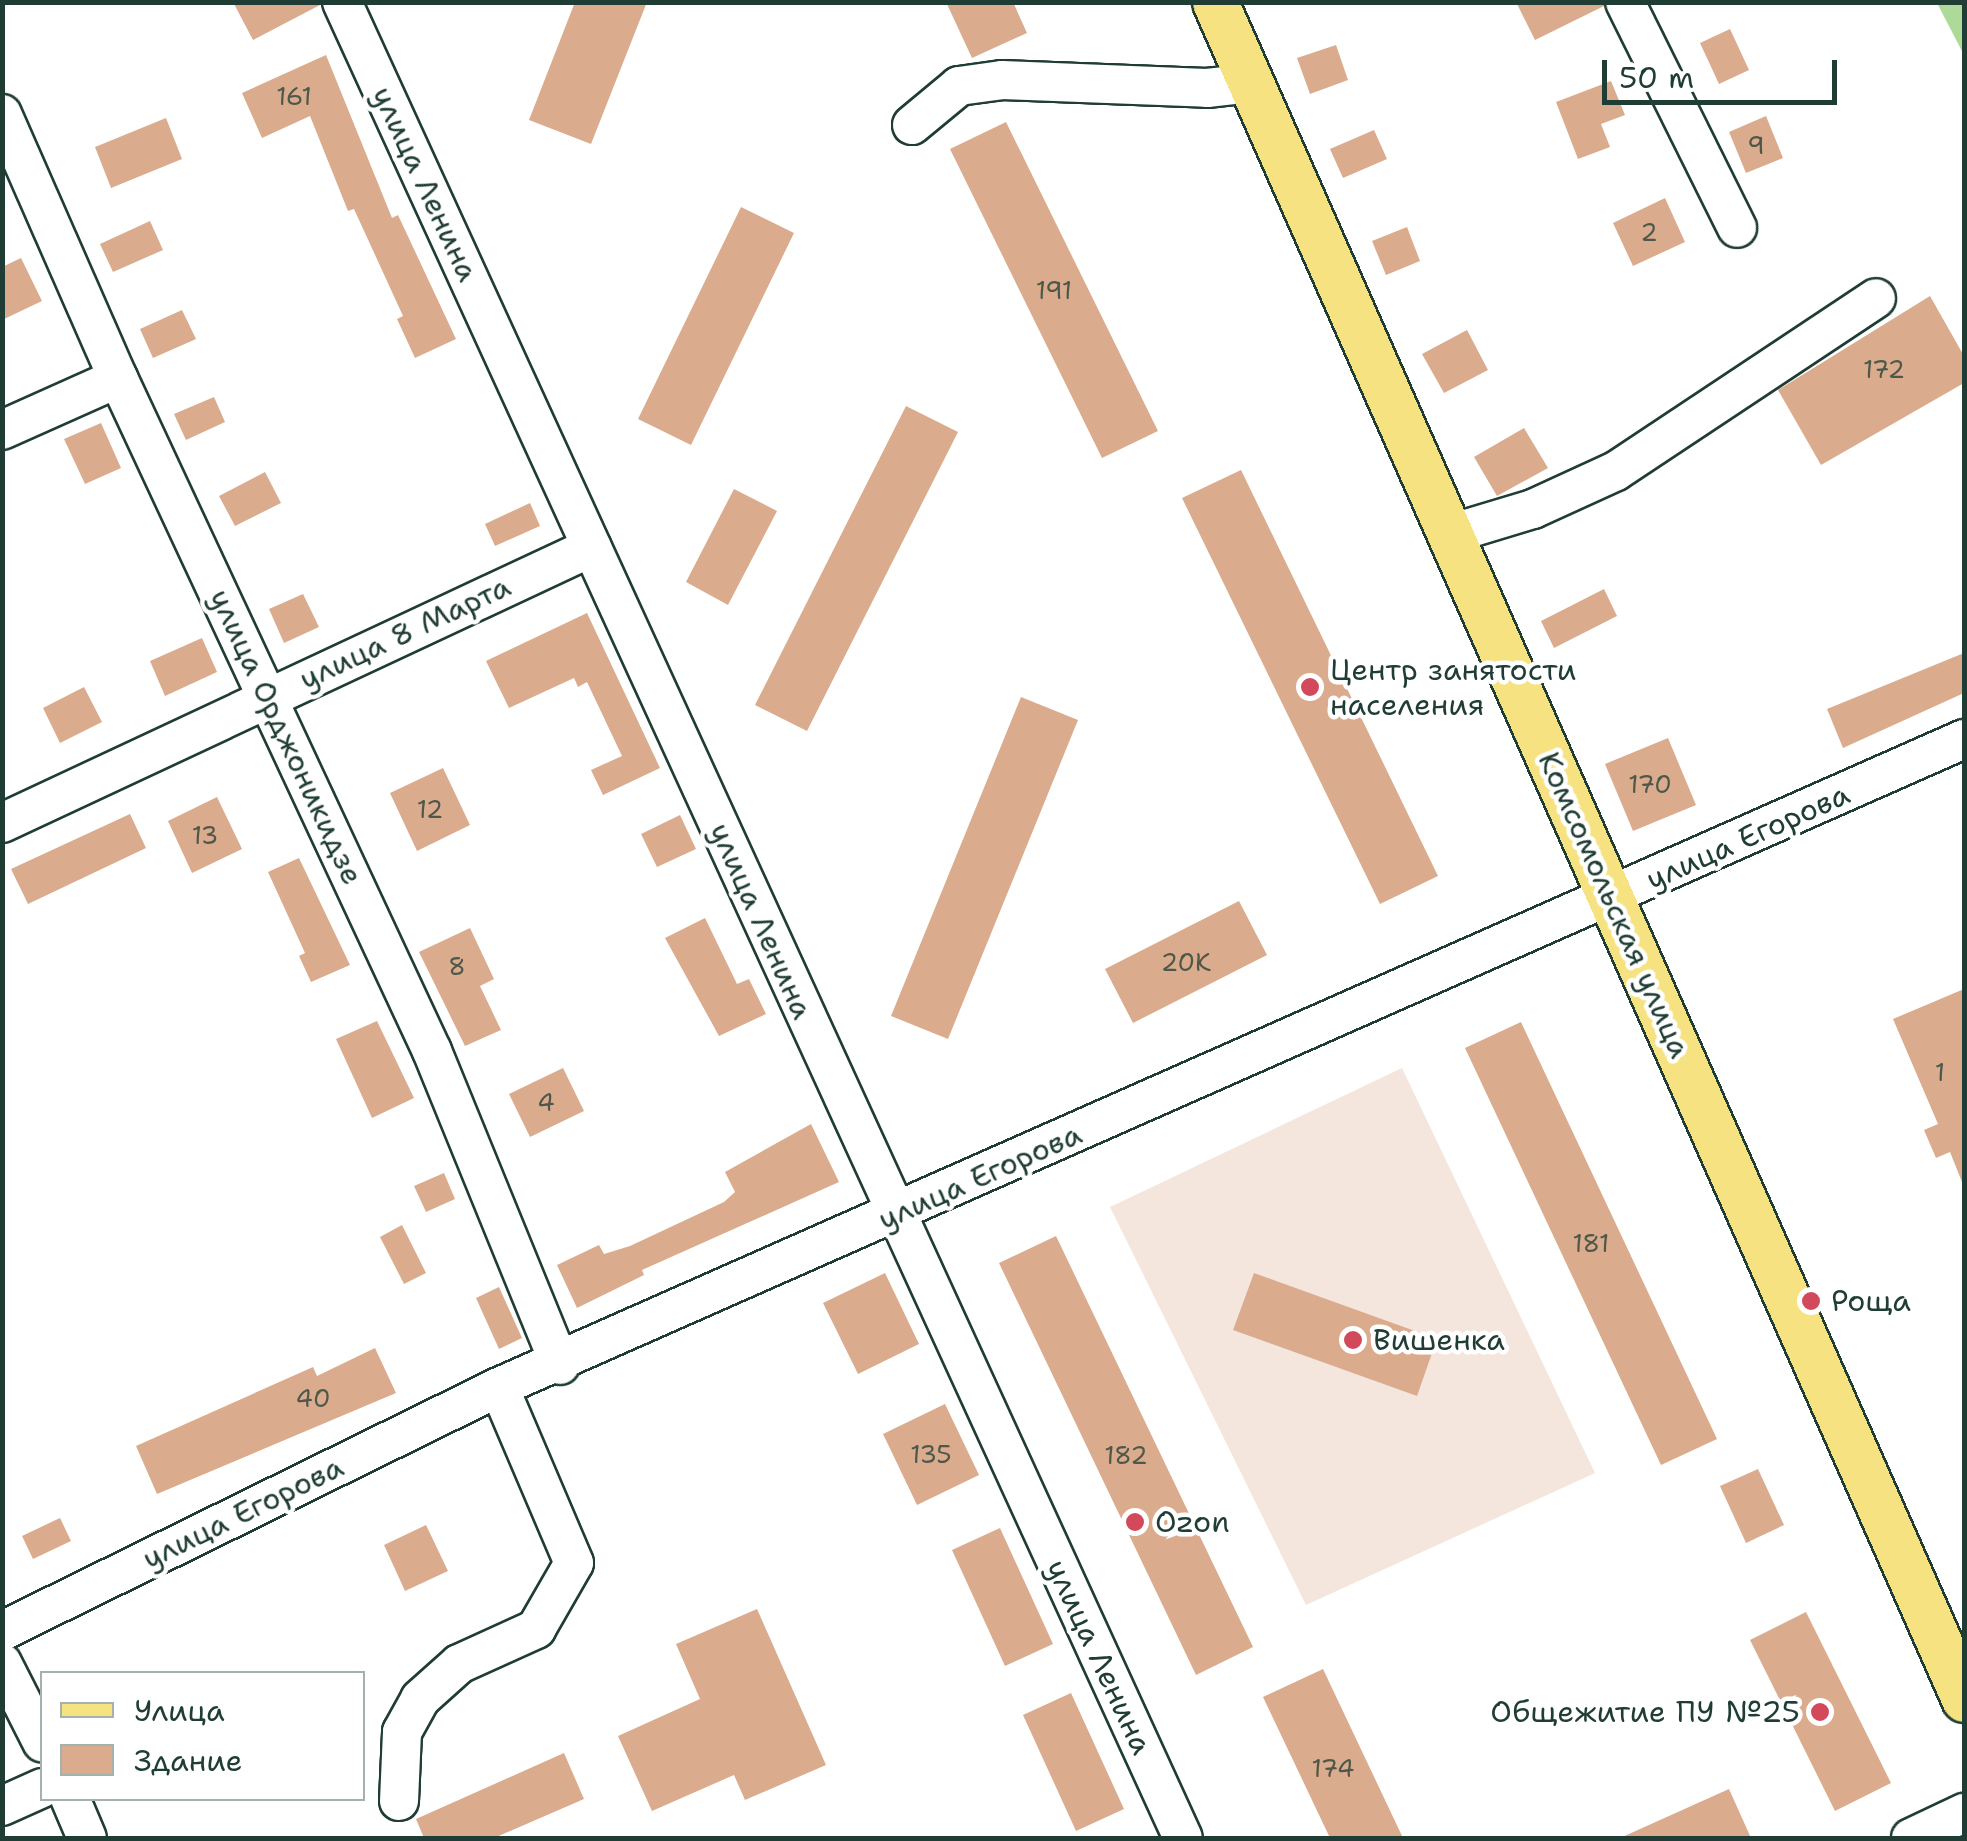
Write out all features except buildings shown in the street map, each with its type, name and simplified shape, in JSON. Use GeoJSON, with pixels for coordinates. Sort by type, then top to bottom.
{"type":"FeatureCollection","features":[{"type":"Feature","properties":{"kind":"main road","name":"Комсомольская улица"},"geometry":{"type":"LineString","coordinates":[[1215,2],[1964,1699]]}},
{"type":"Feature","properties":{"kind":"street","name":"улица Ленина"},"geometry":{"type":"LineString","coordinates":[[342,2],[1183,1838]]}},
{"type":"Feature","properties":{"kind":"street"},"geometry":{"type":"LineString","coordinates":[[1625,2],[1737,228]]}},
{"type":"Feature","properties":{"kind":"street"},"geometry":{"type":"LineString","coordinates":[[912,125],[958,86],[1002,80],[1207,88],[1251,83]]}},
{"type":"Feature","properties":{"kind":"street","name":"улица Орджоникидзе"},"geometry":{"type":"LineString","coordinates":[[2,114],[118,378],[432,1050],[560,1365]]}},
{"type":"Feature","properties":{"kind":"street"},"geometry":{"type":"LineString","coordinates":[[1450,534],[1533,509],[1616,472],[1876,298]]}},
{"type":"Feature","properties":{"kind":"street"},"geometry":{"type":"LineString","coordinates":[[2,430],[118,378]]}},
{"type":"Feature","properties":{"kind":"street","name":"улица 8 Марта"},"geometry":{"type":"LineString","coordinates":[[2,823],[266,696],[592,547]]}},
{"type":"Feature","properties":{"kind":"street","name":"улица Егорова"},"geometry":{"type":"LineString","coordinates":[[2,1631],[500,1387],[560,1365],[1964,739]]}},
{"type":"Feature","properties":{"kind":"street"},"geometry":{"type":"LineString","coordinates":[[398,1801],[402,1732],[420,1699],[459,1664],[536,1629],[574,1563],[500,1387]]}},
{"type":"Feature","properties":{"kind":"street"},"geometry":{"type":"LineString","coordinates":[[2,1663],[40,1738]]}},
{"type":"Feature","properties":{"kind":"street"},"geometry":{"type":"LineString","coordinates":[[2,1806],[40,1789]]}},
{"type":"Feature","properties":{"kind":"street"},"geometry":{"type":"LineString","coordinates":[[71,1801],[87,1838]]}},
{"type":"Feature","properties":{"kind":"street"},"geometry":{"type":"LineString","coordinates":[[1911,1838],[1964,1813]]}},
{"type":"Feature","properties":{"kind":"shaded area","name":"Вишенка"},"geometry":{"type":"Polygon","coordinates":[[[1402,1068],[1595,1473],[1306,1605],[1110,1207],[1402,1068]]]}},
{"type":"Feature","properties":{"kind":"green space"},"geometry":{"type":"Polygon","coordinates":[[[1937,3],[1964,3],[1964,55],[1937,3]]]}},
{"type":"Feature","properties":{"kind":"place","name":"Центр занятости населения"},"geometry":{"type":"Point","coordinates":[1310,687]}},
{"type":"Feature","properties":{"kind":"place","name":"Роща"},"geometry":{"type":"Point","coordinates":[1811,1301]}},
{"type":"Feature","properties":{"kind":"place","name":"Вишенка"},"geometry":{"type":"Point","coordinates":[1353,1340]}},
{"type":"Feature","properties":{"kind":"place","name":"Ozon"},"geometry":{"type":"Point","coordinates":[1135,1522]}},
{"type":"Feature","properties":{"kind":"place","name":"Общежитие ПУ №25"},"geometry":{"type":"Point","coordinates":[1820,1712]}}]}
